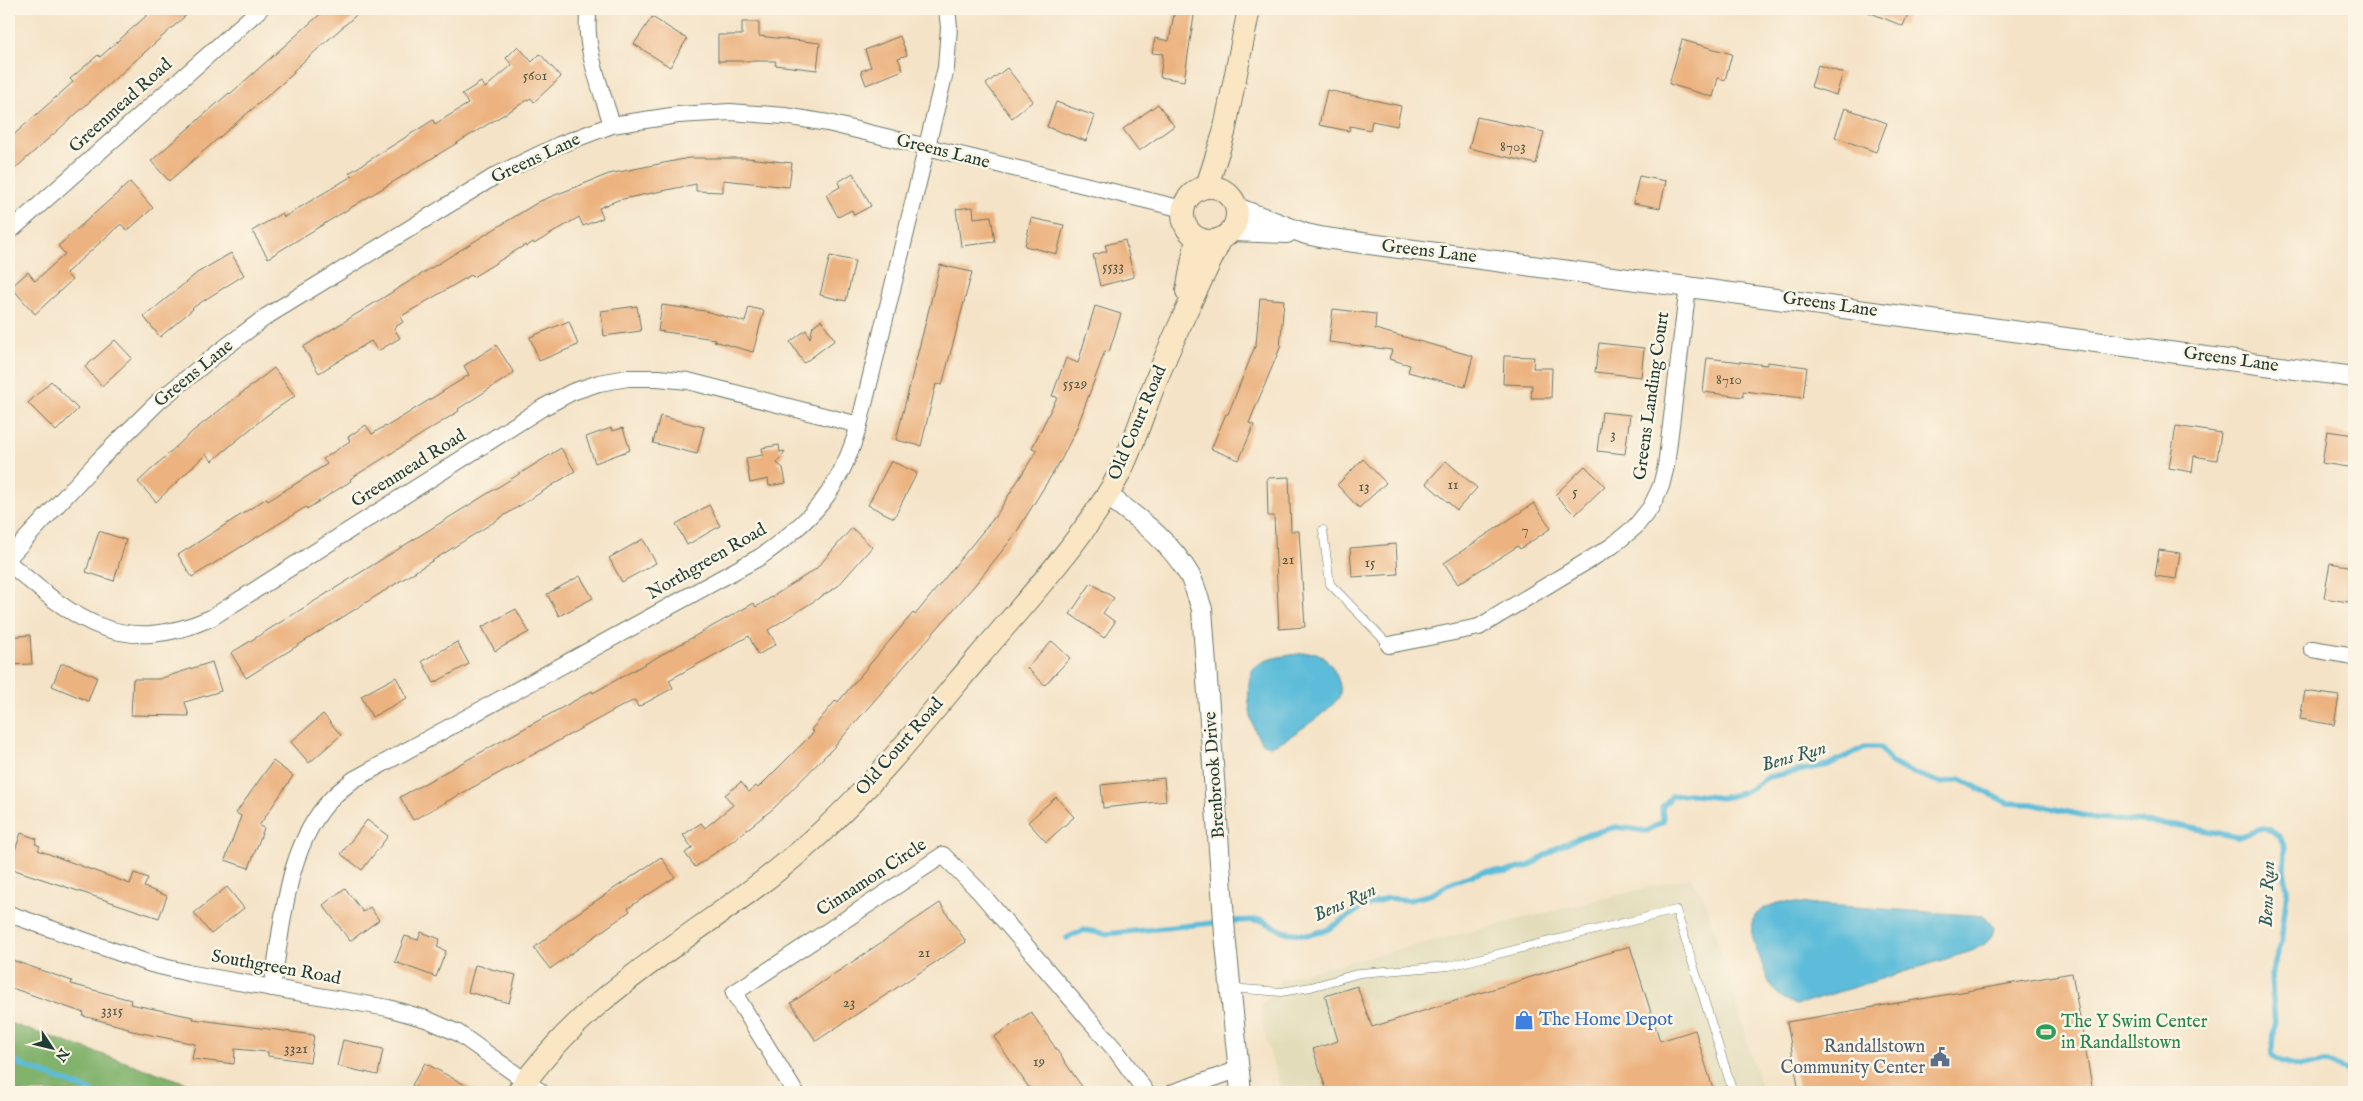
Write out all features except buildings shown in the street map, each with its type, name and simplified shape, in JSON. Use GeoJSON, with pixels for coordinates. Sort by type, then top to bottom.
{"type":"FeatureCollection","features":[{"type":"Feature","properties":{"kind":"main road"},"geometry":{"type":"LineString","coordinates":[[1207,186],[1224,133],[1249,9]]}},
{"type":"Feature","properties":{"kind":"main road"},"geometry":{"type":"LineString","coordinates":[[1224,133],[1237,220],[1226,235],[1213,242],[1197,238],[1187,229],[1182,216],[1183,209],[1191,194],[1207,186],[1219,188],[1234,201]]}},
{"type":"Feature","properties":{"kind":"main road","name":"Old Court Road"},"geometry":{"type":"LineString","coordinates":[[529,1088],[568,1031],[609,994],[648,963],[772,874],[812,841],[857,797],[1022,606],[1107,495],[1130,446],[1181,319],[1226,235]]}},
{"type":"Feature","properties":{"kind":"main road","name":"Old Court Road"},"geometry":{"type":"LineString","coordinates":[[1181,319],[1197,238]]}},
{"type":"Feature","properties":{"kind":"street","name":"Greenmead Road"},"geometry":{"type":"LineString","coordinates":[[9,232],[260,9]]}},
{"type":"Feature","properties":{"kind":"street"},"geometry":{"type":"LineString","coordinates":[[589,9],[587,18],[588,39],[612,126]]}},
{"type":"Feature","properties":{"kind":"street","name":"Northgreen Road"},"geometry":{"type":"LineString","coordinates":[[272,988],[293,869],[304,842],[332,798],[353,780],[767,552],[794,532],[826,500],[851,451],[859,425],[946,68],[949,27],[947,9]]}},
{"type":"Feature","properties":{"kind":"street","name":"Greens Lane"},"geometry":{"type":"LineString","coordinates":[[9,558],[99,460],[159,401],[267,316],[497,175],[559,145],[612,126],[678,115],[730,112],[785,116],[828,123],[1183,209]]}},
{"type":"Feature","properties":{"kind":"street","name":"Greens Lane"},"geometry":{"type":"LineString","coordinates":[[1234,201],[1306,234]]}},
{"type":"Feature","properties":{"kind":"street","name":"Greens Lane"},"geometry":{"type":"LineString","coordinates":[[1226,235],[1306,234],[2354,376]]}},
{"type":"Feature","properties":{"kind":"street","name":"Greens Landing Court"},"geometry":{"type":"LineString","coordinates":[[1389,646],[1479,627],[1612,546],[1635,527],[1646,514],[1661,486],[1666,466],[1688,286]]}},
{"type":"Feature","properties":{"kind":"street","name":"Greenmead Road"},"geometry":{"type":"LineString","coordinates":[[9,563],[52,601],[81,618],[106,629],[131,635],[161,633],[188,628],[211,618],[542,408],[572,392],[599,383],[628,378],[688,381],[859,425]]}},
{"type":"Feature","properties":{"kind":"street","name":"Brenbrook Drive"},"geometry":{"type":"LineString","coordinates":[[1107,495],[1145,523],[1171,548],[1190,577],[1202,609],[1207,644],[1229,988],[1240,1092]]}},
{"type":"Feature","properties":{"kind":"street"},"geometry":{"type":"LineString","coordinates":[[2312,649],[2354,656]]}},
{"type":"Feature","properties":{"kind":"street","name":"Cinnamon Circle"},"geometry":{"type":"LineString","coordinates":[[795,1092],[734,993],[943,855],[978,890],[1118,1052],[1146,1092]]}},
{"type":"Feature","properties":{"kind":"street","name":"Southgreen Road"},"geometry":{"type":"LineString","coordinates":[[9,914],[151,964],[193,974],[388,1008],[426,1019],[458,1033],[529,1088]]}},
{"type":"Feature","properties":{"kind":"street"},"geometry":{"type":"LineString","coordinates":[[1174,1092],[1237,1070]]}},
{"type":"Feature","properties":{"kind":"lane"},"geometry":{"type":"LineString","coordinates":[[1323,530],[1330,584],[1389,646]]}},
{"type":"Feature","properties":{"kind":"lane"},"geometry":{"type":"LineString","coordinates":[[1229,988],[1281,992],[1311,987],[1360,973],[1449,966],[1676,910],[1733,1092]]}},
{"type":"Feature","properties":{"kind":"shaded area"},"geometry":{"type":"Polygon","coordinates":[[[1690,877],[1705,899],[1762,1092],[1281,1092],[1262,1024],[1261,1007],[1280,979],[1690,877]]]}},
{"type":"Feature","properties":{"kind":"green space"},"geometry":{"type":"Polygon","coordinates":[[[9,1023],[214,1092],[9,1092],[9,1023]]]}},
{"type":"Feature","properties":{"kind":"water"},"geometry":{"type":"Polygon","coordinates":[[[1304,653],[1321,655],[1331,665],[1340,685],[1339,697],[1328,709],[1306,726],[1284,740],[1269,746],[1262,743],[1253,723],[1249,697],[1251,674],[1254,668],[1265,661],[1304,653]]]}},
{"type":"Feature","properties":{"kind":"water"},"geometry":{"type":"Polygon","coordinates":[[[1783,902],[1985,916],[1994,928],[1992,936],[1988,941],[1975,950],[1796,1005],[1784,999],[1772,986],[1766,975],[1753,938],[1752,922],[1756,915],[1771,905],[1783,902]]]}},
{"type":"Feature","properties":{"kind":"waterway","name":"Bens Run"},"geometry":{"type":"LineString","coordinates":[[1067,938],[1084,930],[1106,934],[1232,921],[1261,920],[1285,932],[1308,935],[1327,930],[1365,906],[1388,898],[1409,900],[1432,894],[1454,881],[1486,871],[1505,872],[1529,866],[1558,847],[1583,836],[1616,827],[1647,831],[1663,821],[1662,807],[1672,796],[1688,794],[1722,798],[1745,792],[1768,777],[1828,765],[1865,747],[1880,747],[1891,762],[1905,770],[1942,783],[1960,779],[2008,803],[2032,804],[2095,818],[2176,825],[2238,837],[2262,829],[2271,830],[2280,837],[2285,849],[2284,869],[2287,890],[2281,943],[2271,976],[2275,1025],[2272,1055],[2280,1061],[2301,1067],[2325,1062],[2354,1074]]}},
{"type":"Feature","properties":{"kind":"waterway","name":"Bens Run"},"geometry":{"type":"LineString","coordinates":[[9,1056],[21,1065],[94,1092]]}},
{"type":"Feature","properties":{"kind":"place","name":"The Home Depot"},"geometry":{"type":"Point","coordinates":[1524,1020]}},
{"type":"Feature","properties":{"kind":"place","name":"The Y Swim Center in Randallstown"},"geometry":{"type":"Point","coordinates":[2046,1032]}},
{"type":"Feature","properties":{"kind":"place","name":"Randallstown Community Center"},"geometry":{"type":"Point","coordinates":[1940,1057]}}]}
